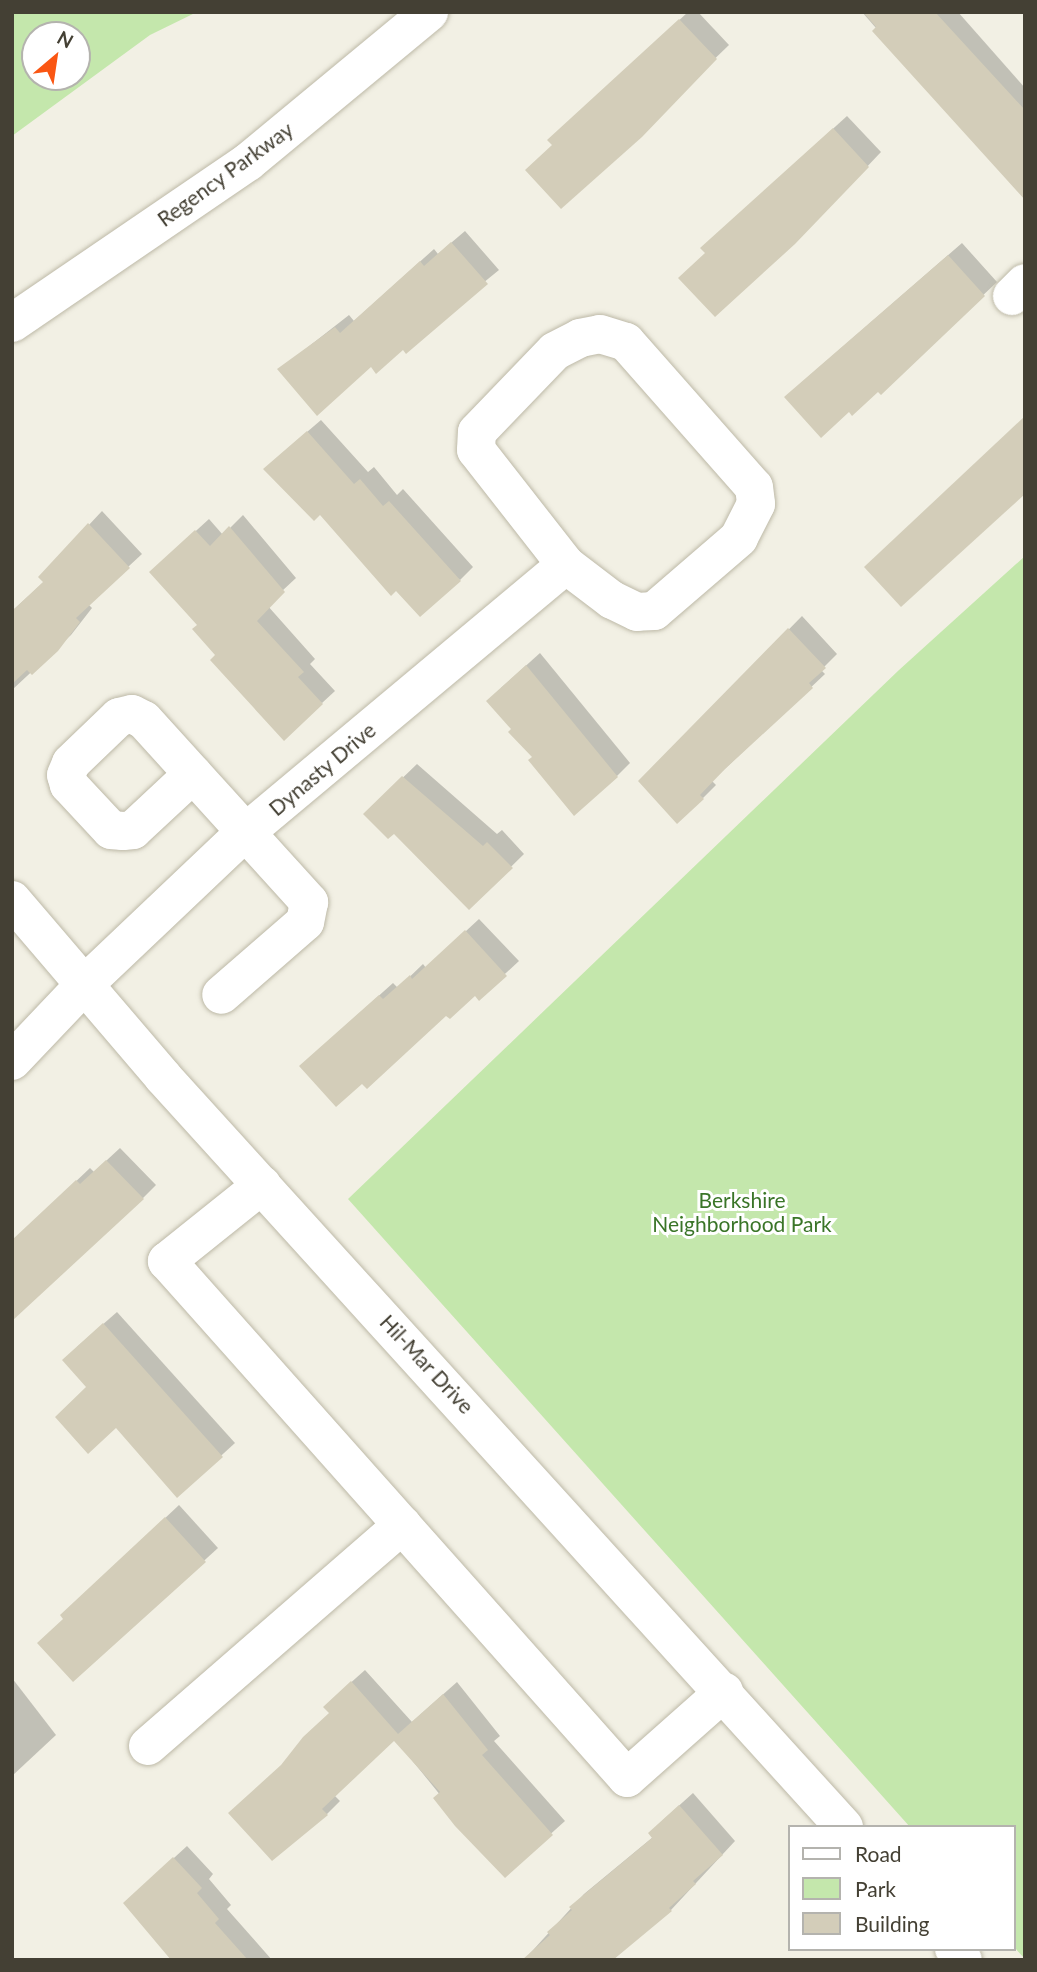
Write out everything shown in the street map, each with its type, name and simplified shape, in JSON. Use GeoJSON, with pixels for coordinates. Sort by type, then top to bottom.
{"type":"FeatureCollection","features":[{"type":"Feature","properties":{"kind":"street","name":"Regency Parkway"},"geometry":{"type":"LineString","coordinates":[[12,323],[248,162],[429,12]]}},
{"type":"Feature","properties":{"kind":"street"},"geometry":{"type":"LineString","coordinates":[[600,334],[626,342],[744,470],[754,487],[756,505],[739,538],[654,611],[637,612],[612,600],[566,565],[484,464],[477,450],[477,432],[555,351],[580,338],[600,334]]}},
{"type":"Feature","properties":{"kind":"street","name":"Dynasty Drive"},"geometry":{"type":"LineString","coordinates":[[12,1061],[86,983],[247,831],[566,565]]}},
{"type":"Feature","properties":{"kind":"street"},"geometry":{"type":"LineString","coordinates":[[193,774],[309,902],[305,922],[221,995]]}},
{"type":"Feature","properties":{"kind":"street","name":"Hil-Mar Drive"},"geometry":{"type":"LineString","coordinates":[[12,900],[86,983],[163,1077],[842,1825]]}},
{"type":"Feature","properties":{"kind":"street"},"geometry":{"type":"LineString","coordinates":[[262,1185],[167,1261],[626,1778],[724,1692]]}},
{"type":"Feature","properties":{"kind":"street"},"geometry":{"type":"LineString","coordinates":[[148,1745],[402,1525]]}},
{"type":"Feature","properties":{"kind":"green space"},"geometry":{"type":"Polygon","coordinates":[[[12,12],[197,12],[150,35],[91,78],[91,21],[21,21],[21,91],[73,91],[12,136],[12,12]]]}},
{"type":"Feature","properties":{"kind":"green space","name":"Berkshire Neighborhood Park"},"geometry":{"type":"Polygon","coordinates":[[[1025,556],[1025,1959],[1016,1949],[1016,1825],[908,1825],[348,1199],[899,670],[1025,556]]]}},
{"type":"Feature","properties":{"kind":"building"},"geometry":{"type":"Polygon","coordinates":[[[863,12],[935,12],[1025,110],[1025,200],[872,31],[876,27],[863,12]]]}},
{"type":"Feature","properties":{"kind":"building"},"geometry":{"type":"Polygon","coordinates":[[[679,19],[717,59],[642,137],[561,209],[525,170],[552,145],[547,140],[679,19]]]}},
{"type":"Feature","properties":{"kind":"building"},"geometry":{"type":"Polygon","coordinates":[[[833,128],[869,167],[795,244],[715,317],[678,278],[705,253],[700,248],[833,128]]]}},
{"type":"Feature","properties":{"kind":"building"},"geometry":{"type":"Polygon","coordinates":[[[451,242],[488,284],[406,354],[403,350],[376,374],[371,367],[317,416],[277,369],[335,327],[340,333],[420,261],[424,266],[451,242]]]}},
{"type":"Feature","properties":{"kind":"building"},"geometry":{"type":"Polygon","coordinates":[[[948,255],[985,296],[881,395],[878,392],[852,416],[849,412],[821,438],[784,397],[948,255]]]}},
{"type":"Feature","properties":{"kind":"building"},"geometry":{"type":"Polygon","coordinates":[[[1025,416],[1025,494],[901,607],[864,567],[1025,416]]]}},
{"type":"Feature","properties":{"kind":"building"},"geometry":{"type":"Polygon","coordinates":[[[307,431],[354,484],[360,479],[383,506],[389,501],[461,581],[420,617],[396,591],[391,596],[320,515],[314,521],[263,469],[307,431]]]}},
{"type":"Feature","properties":{"kind":"building"},"geometry":{"type":"Polygon","coordinates":[[[88,523],[130,568],[76,618],[80,622],[58,651],[32,675],[27,670],[12,684],[12,611],[43,582],[38,577],[88,523]]]}},
{"type":"Feature","properties":{"kind":"building"},"geometry":{"type":"Polygon","coordinates":[[[229,526],[285,592],[257,621],[304,672],[298,677],[323,704],[284,741],[210,660],[215,655],[192,629],[197,625],[149,572],[195,530],[210,546],[229,526]]]}},
{"type":"Feature","properties":{"kind":"building"},"geometry":{"type":"Polygon","coordinates":[[[788,628],[826,668],[809,683],[813,688],[725,769],[700,795],[704,799],[677,824],[638,781],[788,628]]]}},
{"type":"Feature","properties":{"kind":"building"},"geometry":{"type":"Polygon","coordinates":[[[526,665],[618,777],[574,816],[528,760],[532,757],[508,732],[511,729],[486,701],[526,665]]]}},
{"type":"Feature","properties":{"kind":"building"},"geometry":{"type":"Polygon","coordinates":[[[402,776],[483,846],[487,842],[513,868],[469,910],[394,834],[388,839],[363,814],[402,776]]]}},
{"type":"Feature","properties":{"kind":"building"},"geometry":{"type":"Polygon","coordinates":[[[465,930],[507,976],[479,1001],[475,996],[450,1019],[446,1016],[367,1089],[362,1084],[336,1107],[299,1066],[379,995],[383,999],[410,975],[412,979],[465,930]]]}},
{"type":"Feature","properties":{"kind":"building"},"geometry":{"type":"Polygon","coordinates":[[[106,1160],[144,1199],[12,1321],[12,1240],[76,1180],[80,1184],[106,1160]]]}},
{"type":"Feature","properties":{"kind":"building"},"geometry":{"type":"Polygon","coordinates":[[[103,1323],[223,1457],[177,1498],[116,1428],[88,1454],[55,1417],[86,1387],[62,1360],[103,1323]]]}},
{"type":"Feature","properties":{"kind":"building"},"geometry":{"type":"Polygon","coordinates":[[[165,1517],[206,1562],[73,1682],[37,1643],[63,1619],[60,1615],[165,1517]]]}},
{"type":"Feature","properties":{"kind":"building"},"geometry":{"type":"Polygon","coordinates":[[[351,1681],[398,1734],[443,1694],[488,1750],[482,1755],[553,1835],[505,1878],[455,1826],[433,1798],[440,1792],[394,1741],[322,1809],[328,1815],[272,1861],[228,1813],[281,1765],[303,1737],[329,1713],[323,1707],[351,1681]]]}},
{"type":"Feature","properties":{"kind":"building"},"geometry":{"type":"Polygon","coordinates":[[[679,1805],[723,1855],[693,1881],[696,1884],[669,1908],[672,1911],[613,1960],[522,1960],[550,1935],[547,1932],[572,1910],[569,1907],[652,1838],[648,1833],[679,1805]]]}},
{"type":"Feature","properties":{"kind":"building"},"geometry":{"type":"Polygon","coordinates":[[[173,1857],[202,1888],[197,1893],[219,1919],[215,1923],[248,1960],[171,1960],[123,1903],[173,1857]]]}}]}
